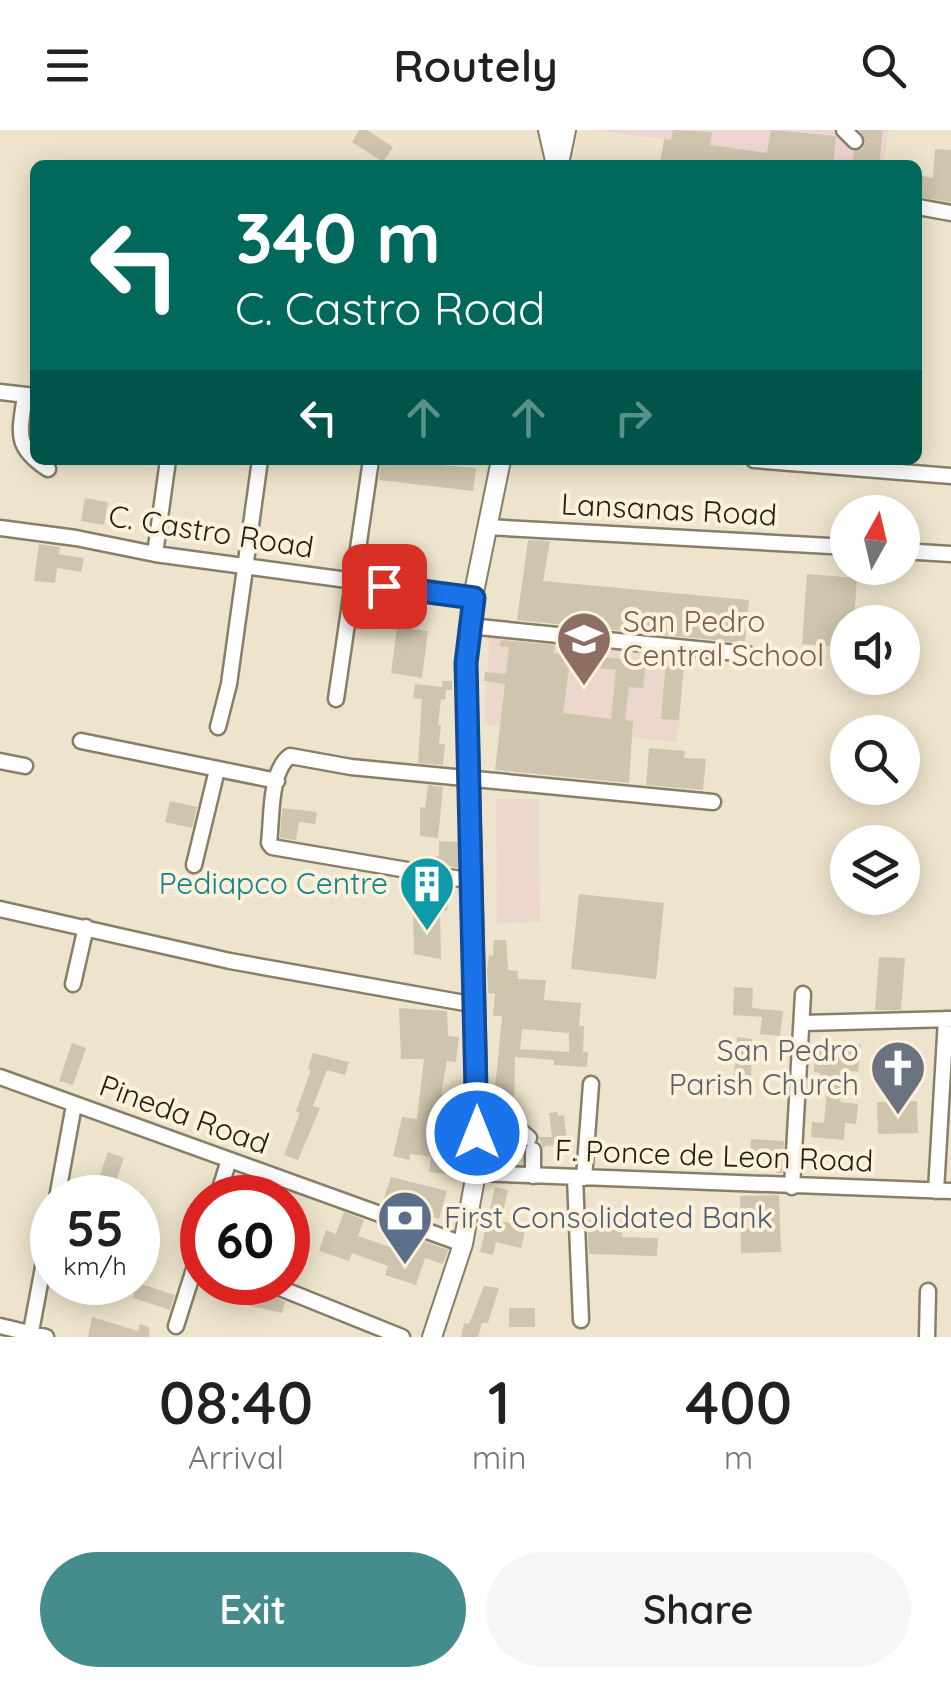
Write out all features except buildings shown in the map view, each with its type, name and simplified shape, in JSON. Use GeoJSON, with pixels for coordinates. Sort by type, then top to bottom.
{"type":"FeatureCollection","features":[{"type":"Feature","properties":{"kind":"main road"},"geometry":{"type":"LineString","coordinates":[[548,130],[557,160]]}},
{"type":"Feature","properties":{"kind":"main road"},"geometry":{"type":"LineString","coordinates":[[559,160],[566,130]]}},
{"type":"Feature","properties":{"kind":"main road"},"geometry":{"type":"LineString","coordinates":[[432,1337],[464,1244],[476,1173],[476,1005],[466,663],[469,626],[500,465]]}},
{"type":"Feature","properties":{"kind":"street"},"geometry":{"type":"LineString","coordinates":[[922,208],[951,213]]}},
{"type":"Feature","properties":{"kind":"street"},"geometry":{"type":"LineString","coordinates":[[0,392],[30,395],[20,434],[22,447],[30,458]]}},
{"type":"Feature","properties":{"kind":"street"},"geometry":{"type":"LineString","coordinates":[[40,465],[48,470]]}},
{"type":"Feature","properties":{"kind":"street"},"geometry":{"type":"LineString","coordinates":[[155,554],[167,465]]}},
{"type":"Feature","properties":{"kind":"street"},"geometry":{"type":"LineString","coordinates":[[218,728],[229,684],[259,465]]}},
{"type":"Feature","properties":{"kind":"street"},"geometry":{"type":"LineString","coordinates":[[336,699],[370,465]]}},
{"type":"Feature","properties":{"kind":"street"},"geometry":{"type":"LineString","coordinates":[[816,465],[951,476]]}},
{"type":"Feature","properties":{"kind":"street","name":"Lansanas Road"},"geometry":{"type":"LineString","coordinates":[[487,527],[830,546]]}},
{"type":"Feature","properties":{"kind":"street","name":"C. Castro Road"},"geometry":{"type":"LineString","coordinates":[[0,528],[155,554],[474,598]]}},
{"type":"Feature","properties":{"kind":"street"},"geometry":{"type":"LineString","coordinates":[[920,552],[951,554]]}},
{"type":"Feature","properties":{"kind":"street"},"geometry":{"type":"LineString","coordinates":[[469,626],[747,654]]}},
{"type":"Feature","properties":{"kind":"street"},"geometry":{"type":"LineString","coordinates":[[81,741],[277,781]]}},
{"type":"Feature","properties":{"kind":"street"},"geometry":{"type":"LineString","coordinates":[[472,880],[272,846],[269,844],[277,781],[283,761],[290,756],[351,767],[713,802]]}},
{"type":"Feature","properties":{"kind":"street"},"geometry":{"type":"LineString","coordinates":[[0,761],[25,766]]}},
{"type":"Feature","properties":{"kind":"street"},"geometry":{"type":"LineString","coordinates":[[194,864],[216,770]]}},
{"type":"Feature","properties":{"kind":"street"},"geometry":{"type":"LineString","coordinates":[[0,909],[230,961],[476,1005]]}},
{"type":"Feature","properties":{"kind":"street"},"geometry":{"type":"LineString","coordinates":[[74,984],[86,926]]}},
{"type":"Feature","properties":{"kind":"street"},"geometry":{"type":"LineString","coordinates":[[792,1186],[803,994]]}},
{"type":"Feature","properties":{"kind":"street"},"geometry":{"type":"LineString","coordinates":[[804,1023],[948,1019],[943,1191]]}},
{"type":"Feature","properties":{"kind":"street","name":"Pineda Road"},"geometry":{"type":"LineString","coordinates":[[0,1077],[464,1244]]}},
{"type":"Feature","properties":{"kind":"street"},"geometry":{"type":"LineString","coordinates":[[581,1320],[580,1178],[591,1084]]}},
{"type":"Feature","properties":{"kind":"street"},"geometry":{"type":"LineString","coordinates":[[60,1175],[74,1105]]}},
{"type":"Feature","properties":{"kind":"street"},"geometry":{"type":"LineString","coordinates":[[477,1118],[511,1124],[531,1144],[533,1176]]}},
{"type":"Feature","properties":{"kind":"street"},"geometry":{"type":"LineString","coordinates":[[224,1175],[229,1160]]}},
{"type":"Feature","properties":{"kind":"street","name":"F. Ponce de Leon Road"},"geometry":{"type":"LineString","coordinates":[[476,1173],[943,1191]]}},
{"type":"Feature","properties":{"kind":"street"},"geometry":{"type":"LineString","coordinates":[[927,1337],[928,1290]]}},
{"type":"Feature","properties":{"kind":"street"},"geometry":{"type":"LineString","coordinates":[[310,1300],[402,1337]]}},
{"type":"Feature","properties":{"kind":"street"},"geometry":{"type":"LineString","coordinates":[[0,1326],[35,1336],[39,1305]]}},
{"type":"Feature","properties":{"kind":"street"},"geometry":{"type":"LineString","coordinates":[[176,1326],[183,1305]]}},
{"type":"Feature","properties":{"kind":"shaded area"},"geometry":{"type":"Polygon","coordinates":[[[595,130],[889,130],[884,160],[814,160],[595,130]]]}},
{"type":"Feature","properties":{"kind":"shaded area","name":"San Pedro Central School"},"geometry":{"type":"Polygon","coordinates":[[[490,632],[686,651],[677,742],[484,724],[490,632]]]}},
{"type":"Feature","properties":{"kind":"shaded area"},"geometry":{"type":"Polygon","coordinates":[[[496,799],[539,799],[540,922],[497,923],[496,799]]]}},
{"type":"Feature","properties":{"kind":"place","name":"San Pedro Central School"},"geometry":{"type":"Point","coordinates":[584,688]}},
{"type":"Feature","properties":{"kind":"place","name":"Pediapco Centre"},"geometry":{"type":"Point","coordinates":[427,933]}},
{"type":"Feature","properties":{"kind":"place","name":"San Pedro Parish Church"},"geometry":{"type":"Point","coordinates":[898,1117]}},
{"type":"Feature","properties":{"kind":"place","name":"First Consolidated Bank"},"geometry":{"type":"Point","coordinates":[405,1267]}},
{"type":"Feature","properties":{"kind":"route"},"geometry":{"type":"LineString","coordinates":[[384,586],[474,598],[466,663],[477,1133]]}}]}
